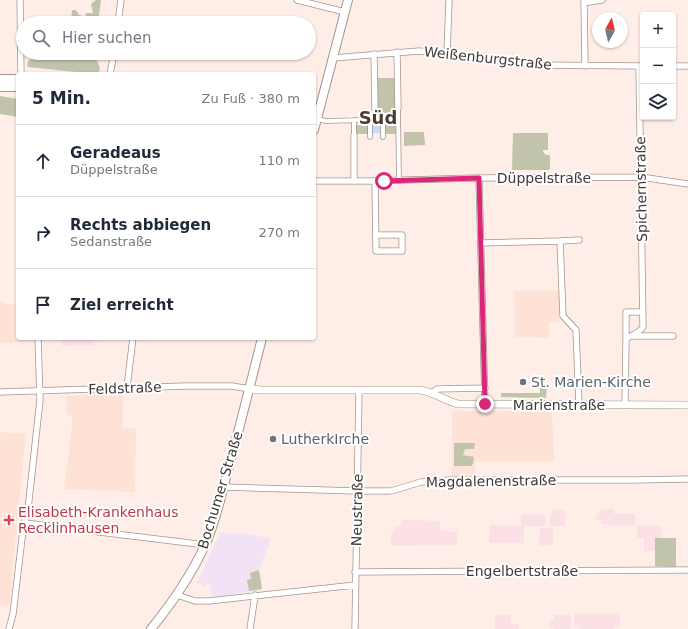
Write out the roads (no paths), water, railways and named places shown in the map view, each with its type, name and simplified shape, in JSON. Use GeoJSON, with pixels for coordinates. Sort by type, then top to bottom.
{"type":"FeatureCollection","features":[{"type":"Feature","properties":{"kind":"main road"},"geometry":{"type":"LineString","coordinates":[[316,121],[334,58],[348,0]]}},
{"type":"Feature","properties":{"kind":"main road"},"geometry":{"type":"LineString","coordinates":[[0,79],[16,79]]}},
{"type":"Feature","properties":{"kind":"main road"},"geometry":{"type":"LineString","coordinates":[[0,87],[16,87]]}},
{"type":"Feature","properties":{"kind":"main road","name":"Bochumer Straße"},"geometry":{"type":"LineString","coordinates":[[151,629],[177,595],[206,544],[224,487],[262,340]]}},
{"type":"Feature","properties":{"kind":"street"},"geometry":{"type":"LineString","coordinates":[[20,0],[20,16]]}},
{"type":"Feature","properties":{"kind":"street"},"geometry":{"type":"LineString","coordinates":[[119,16],[122,0]]}},
{"type":"Feature","properties":{"kind":"street"},"geometry":{"type":"LineString","coordinates":[[297,0],[345,12]]}},
{"type":"Feature","properties":{"kind":"street"},"geometry":{"type":"LineString","coordinates":[[447,54],[449,0]]}},
{"type":"Feature","properties":{"kind":"street"},"geometry":{"type":"LineString","coordinates":[[585,66],[584,1],[602,0]]}},
{"type":"Feature","properties":{"kind":"street","name":"Weißenburgstraße"},"geometry":{"type":"LineString","coordinates":[[334,58],[423,51],[530,64],[640,66]]}},
{"type":"Feature","properties":{"kind":"street"},"geometry":{"type":"LineString","coordinates":[[397,52],[399,180]]}},
{"type":"Feature","properties":{"kind":"street"},"geometry":{"type":"LineString","coordinates":[[370,137],[375,112],[374,54]]}},
{"type":"Feature","properties":{"kind":"street"},"geometry":{"type":"LineString","coordinates":[[21,60],[21,72]]}},
{"type":"Feature","properties":{"kind":"street"},"geometry":{"type":"LineString","coordinates":[[110,72],[113,60]]}},
{"type":"Feature","properties":{"kind":"street"},"geometry":{"type":"LineString","coordinates":[[676,66],[688,66]]}},
{"type":"Feature","properties":{"kind":"street","name":"Spichernstraße"},"geometry":{"type":"LineString","coordinates":[[628,337],[642,330],[643,327],[640,178],[641,84]]}},
{"type":"Feature","properties":{"kind":"street"},"geometry":{"type":"LineString","coordinates":[[383,119],[383,137]]}},
{"type":"Feature","properties":{"kind":"street"},"geometry":{"type":"LineString","coordinates":[[316,125],[326,121],[398,119]]}},
{"type":"Feature","properties":{"kind":"street"},"geometry":{"type":"LineString","coordinates":[[354,120],[354,181]]}},
{"type":"Feature","properties":{"kind":"street"},"geometry":{"type":"LineString","coordinates":[[479,178],[485,404]]}},
{"type":"Feature","properties":{"kind":"street","name":"Düppelstraße"},"geometry":{"type":"LineString","coordinates":[[316,181],[479,178],[640,178],[688,184]]}},
{"type":"Feature","properties":{"kind":"street"},"geometry":{"type":"LineString","coordinates":[[376,181],[376,235],[376,251],[402,251],[402,235],[376,235]]}},
{"type":"Feature","properties":{"kind":"street"},"geometry":{"type":"LineString","coordinates":[[481,243],[579,240]]}},
{"type":"Feature","properties":{"kind":"street"},"geometry":{"type":"LineString","coordinates":[[560,241],[562,316],[576,330],[579,405]]}},
{"type":"Feature","properties":{"kind":"street"},"geometry":{"type":"LineString","coordinates":[[625,405],[628,337],[626,312],[643,312]]}},
{"type":"Feature","properties":{"kind":"street"},"geometry":{"type":"LineString","coordinates":[[628,337],[673,336]]}},
{"type":"Feature","properties":{"kind":"street"},"geometry":{"type":"LineString","coordinates":[[10,629],[14,614],[23,530],[28,509],[40,400],[38,340]]}},
{"type":"Feature","properties":{"kind":"street"},"geometry":{"type":"LineString","coordinates":[[127,387],[133,340]]}},
{"type":"Feature","properties":{"kind":"street","name":"Feldstraße"},"geometry":{"type":"LineString","coordinates":[[0,392],[127,387],[201,386],[232,386],[250,389]]}},
{"type":"Feature","properties":{"kind":"street","name":"Marienstraße"},"geometry":{"type":"LineString","coordinates":[[432,393],[437,389],[485,388]]}},
{"type":"Feature","properties":{"kind":"street","name":"Marienstraße"},"geometry":{"type":"LineString","coordinates":[[250,389],[420,390],[432,393],[450,402],[458,404],[688,405]]}},
{"type":"Feature","properties":{"kind":"street","name":"Neustraße"},"geometry":{"type":"LineString","coordinates":[[355,629],[359,390]]}},
{"type":"Feature","properties":{"kind":"street","name":"Magdalenenstraße"},"geometry":{"type":"LineString","coordinates":[[224,487],[357,492],[391,491],[421,482],[450,480],[688,479]]}},
{"type":"Feature","properties":{"kind":"street"},"geometry":{"type":"LineString","coordinates":[[25,523],[206,544]]}},
{"type":"Feature","properties":{"kind":"street","name":"Engelbertstraße"},"geometry":{"type":"LineString","coordinates":[[355,572],[688,570]]}},
{"type":"Feature","properties":{"kind":"street"},"geometry":{"type":"LineString","coordinates":[[177,595],[196,601],[209,601],[355,585]]}},
{"type":"Feature","properties":{"kind":"street"},"geometry":{"type":"LineString","coordinates":[[250,629],[255,595]]}},
{"type":"Feature","properties":{"kind":"water"},"geometry":{"type":"Polygon","coordinates":[[[382,125],[382,133],[372,133],[371,126],[382,125]]]}},
{"type":"Feature","properties":{"kind":"place","name":"St. Marien-Kirche"},"geometry":{"type":"Point","coordinates":[523,382]}},
{"type":"Feature","properties":{"kind":"place","name":"LutherkIrche"},"geometry":{"type":"Point","coordinates":[273,439]}},
{"type":"Feature","properties":{"kind":"place","name":"Elisabeth-Krankenhaus Recklinhausen"},"geometry":{"type":"Point","coordinates":[9,520]}},
{"type":"Feature","properties":{"kind":"district","name":"Süd"},"geometry":{"type":"Point","coordinates":[378,117]}}]}
